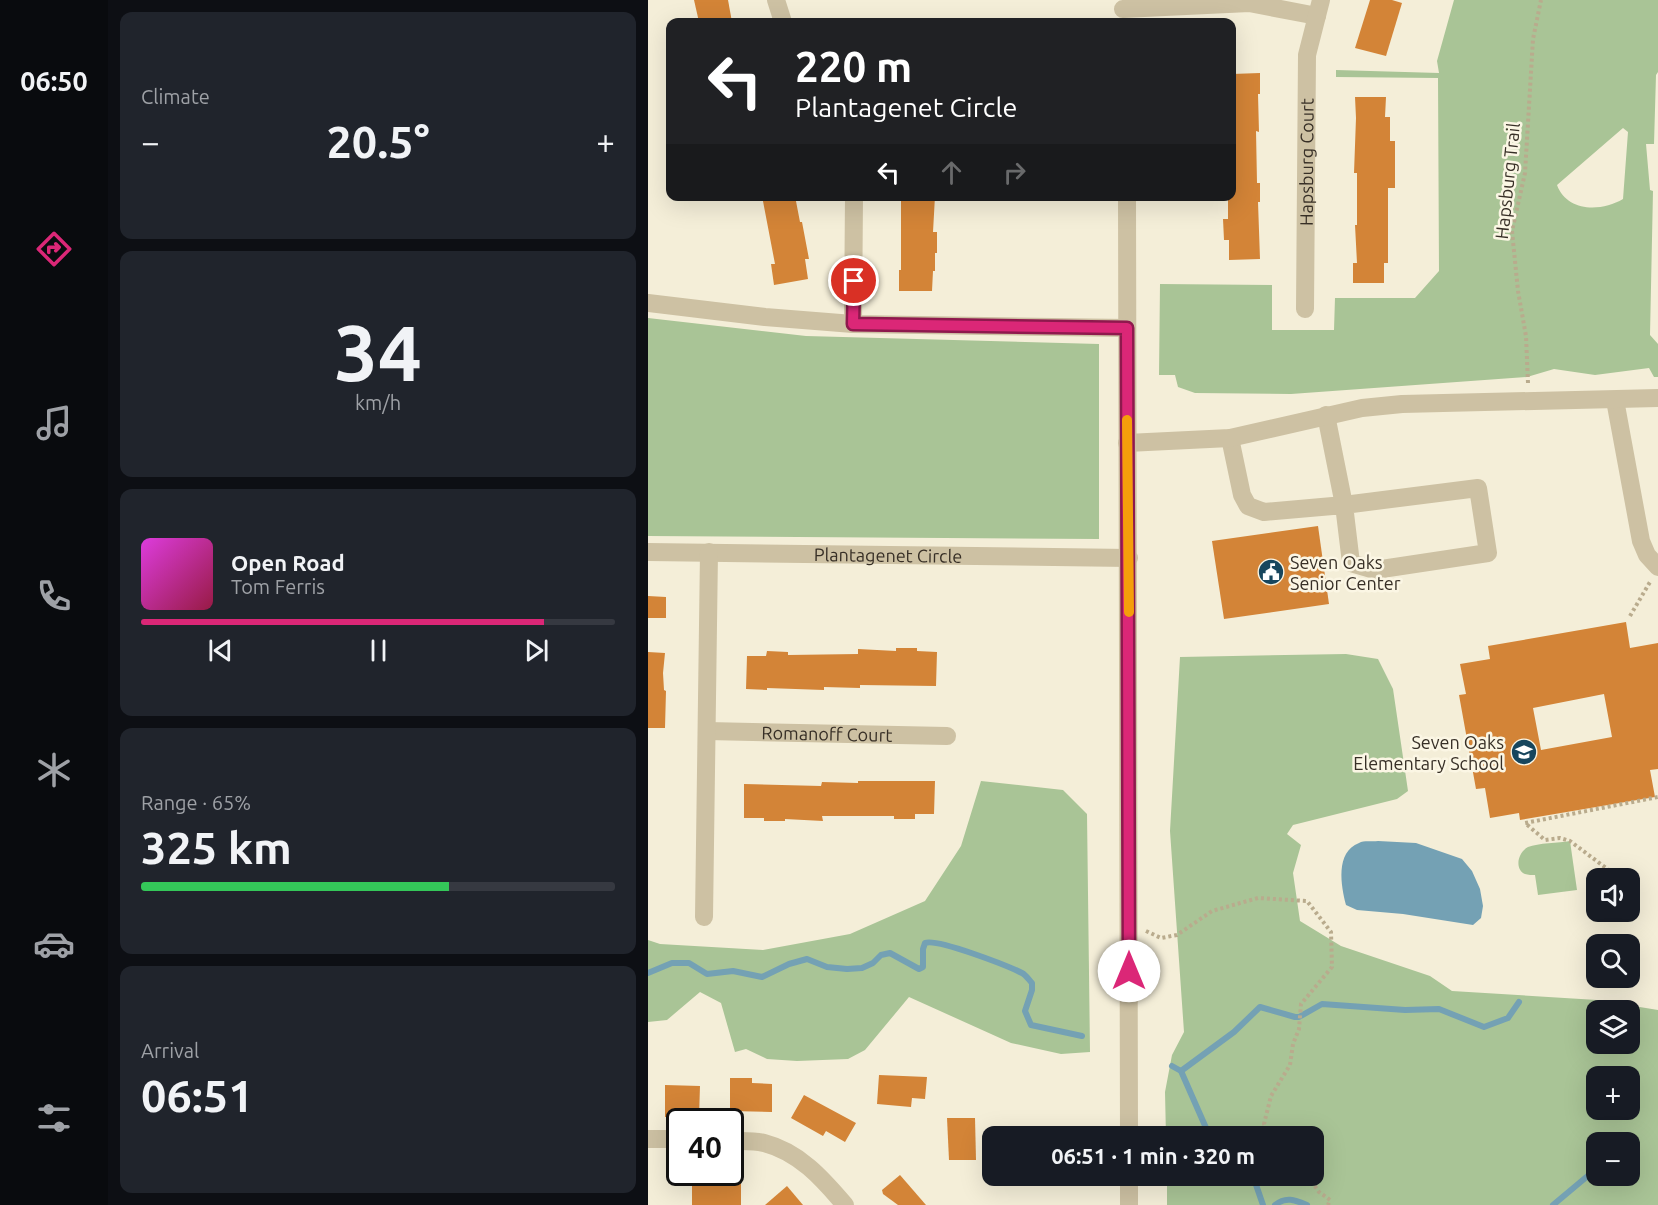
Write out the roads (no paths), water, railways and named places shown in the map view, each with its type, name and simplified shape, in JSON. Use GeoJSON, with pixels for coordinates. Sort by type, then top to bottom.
{"type":"FeatureCollection","features":[{"type":"Feature","properties":{"kind":"street"},"geometry":{"type":"LineString","coordinates":[[776,0],[782,18]]}},
{"type":"Feature","properties":{"kind":"street","name":"Hapsburg Court"},"geometry":{"type":"LineString","coordinates":[[1123,10],[1249,3],[1319,8],[1307,55],[1305,309]]}},
{"type":"Feature","properties":{"kind":"street"},"geometry":{"type":"LineString","coordinates":[[853,324],[854,201]]}},
{"type":"Feature","properties":{"kind":"street"},"geometry":{"type":"LineString","coordinates":[[1127,201],[1129,1126]]}},
{"type":"Feature","properties":{"kind":"street"},"geometry":{"type":"LineString","coordinates":[[648,303],[765,317],[853,324],[1127,328]]}},
{"type":"Feature","properties":{"kind":"street"},"geometry":{"type":"LineString","coordinates":[[1127,443],[1230,438],[1326,415],[1402,404],[1658,398]]}},
{"type":"Feature","properties":{"kind":"street"},"geometry":{"type":"LineString","coordinates":[[1615,400],[1641,541],[1654,574]]}},
{"type":"Feature","properties":{"kind":"street"},"geometry":{"type":"LineString","coordinates":[[1230,438],[1242,495],[1248,506],[1264,512],[1344,505],[1478,488],[1488,553],[1375,570],[1351,563],[1344,505],[1326,415]]}},
{"type":"Feature","properties":{"kind":"street","name":"Plantagenet Circle"},"geometry":{"type":"LineString","coordinates":[[648,552],[1129,558]]}},
{"type":"Feature","properties":{"kind":"street"},"geometry":{"type":"LineString","coordinates":[[705,917],[709,552]]}},
{"type":"Feature","properties":{"kind":"street","name":"Romanoff Court"},"geometry":{"type":"LineString","coordinates":[[706,731],[947,736]]}},
{"type":"Feature","properties":{"kind":"street"},"geometry":{"type":"LineString","coordinates":[[648,1139],[666,1139]]}},
{"type":"Feature","properties":{"kind":"street"},"geometry":{"type":"LineString","coordinates":[[744,1141],[762,1142],[786,1151],[816,1172],[845,1205]]}},
{"type":"Feature","properties":{"kind":"street"},"geometry":{"type":"LineString","coordinates":[[1129,1186],[1129,1205]]}},
{"type":"Feature","properties":{"kind":"water"},"geometry":{"type":"Polygon","coordinates":[[[1361,842],[1416,843],[1462,859],[1472,871],[1480,889],[1483,906],[1481,918],[1473,925],[1403,914],[1357,910],[1346,905],[1342,870],[1346,854],[1351,847],[1361,842]]]}},
{"type":"Feature","properties":{"kind":"waterway"},"geometry":{"type":"LineString","coordinates":[[648,973],[672,963],[689,963],[707,974],[733,971],[762,977],[789,964],[807,959],[827,967],[862,968],[873,963],[881,955],[890,953],[919,969],[923,967],[925,943],[932,943],[973,954],[1023,974],[1032,983],[1025,1011],[1031,1025],[1082,1036]]}},
{"type":"Feature","properties":{"kind":"waterway"},"geometry":{"type":"LineString","coordinates":[[1181,1071],[1234,1032],[1260,1007],[1295,1017],[1322,1004],[1405,1010],[1439,1009],[1484,1027],[1508,1018],[1519,1002]]}},
{"type":"Feature","properties":{"kind":"waterway"},"geometry":{"type":"LineString","coordinates":[[1172,1066],[1181,1071],[1205,1126]]}},
{"type":"Feature","properties":{"kind":"waterway"},"geometry":{"type":"LineString","coordinates":[[1553,1205],[1586,1177]]}},
{"type":"Feature","properties":{"kind":"waterway"},"geometry":{"type":"LineString","coordinates":[[1256,1186],[1263,1205]]}},
{"type":"Feature","properties":{"kind":"waterway"},"geometry":{"type":"LineString","coordinates":[[1275,1205],[1287,1200],[1295,1200],[1307,1205]]}},
{"type":"Feature","properties":{"kind":"place","name":"Seven Oaks Senior Center"},"geometry":{"type":"Point","coordinates":[1271,572]}},
{"type":"Feature","properties":{"kind":"place","name":"Seven Oaks Elementary School"},"geometry":{"type":"Point","coordinates":[1524,752]}}]}
